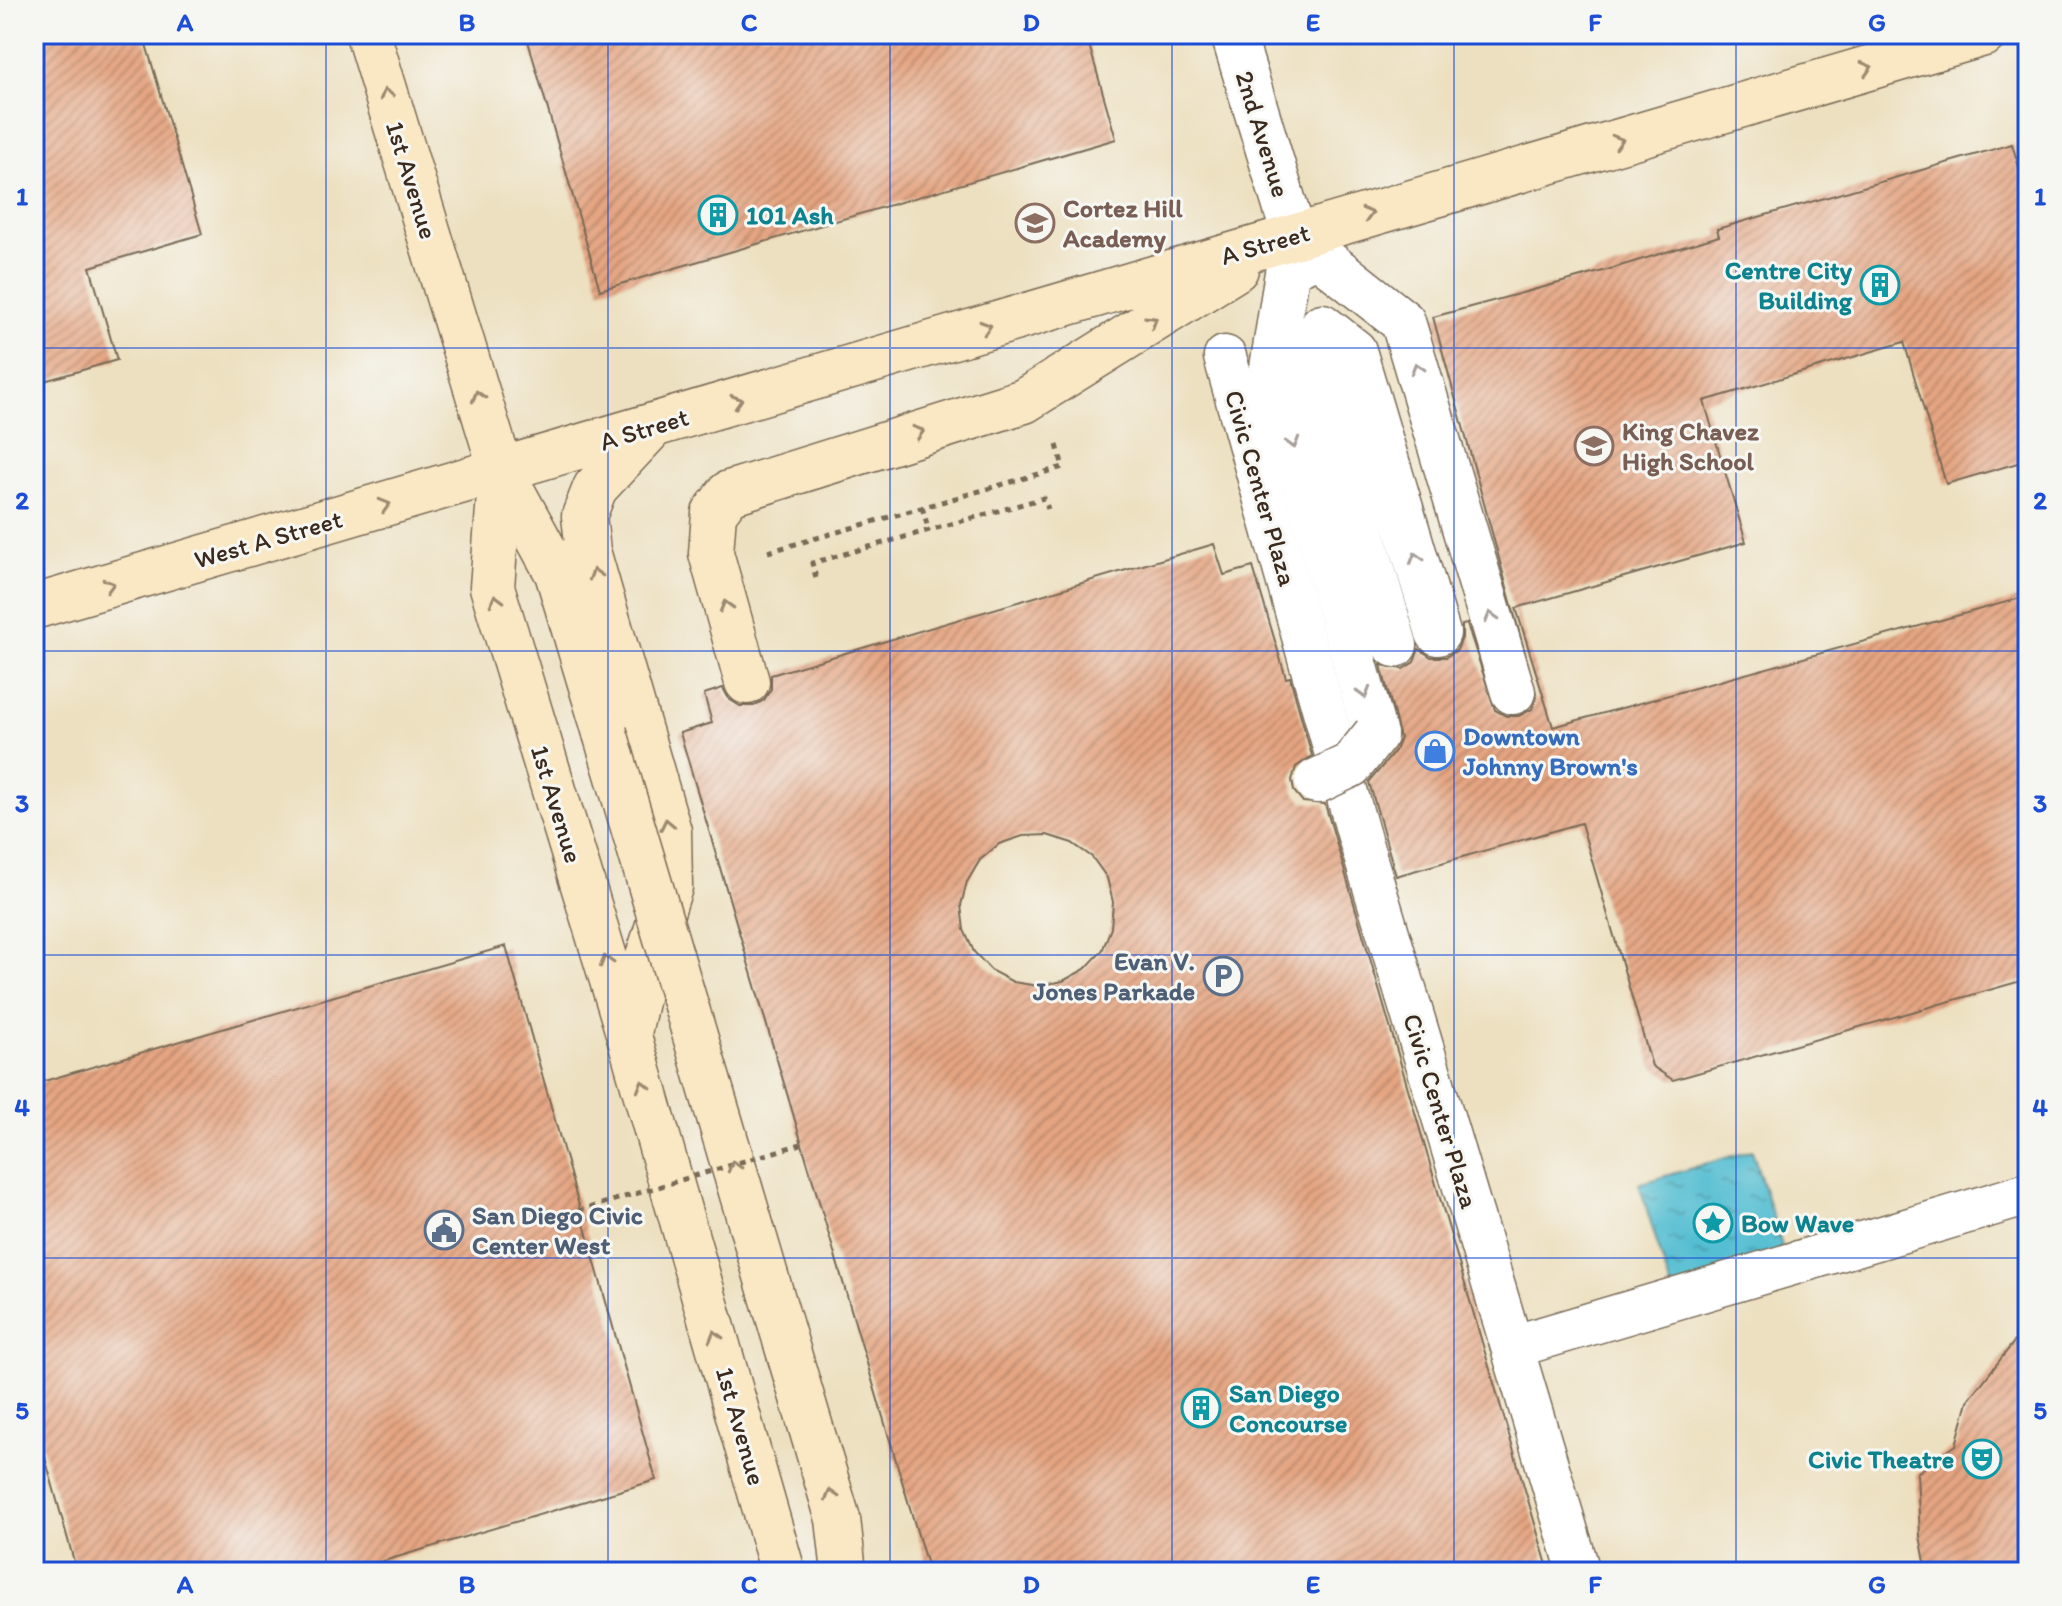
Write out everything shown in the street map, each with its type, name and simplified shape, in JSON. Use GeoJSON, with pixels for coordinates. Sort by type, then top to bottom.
{"type":"FeatureCollection","features":[{"type":"Feature","properties":{"kind":"main road","name":"1st Avenue"},"geometry":{"type":"LineString","coordinates":[[368,34],[501,470],[492,587],[629,1036],[783,1572]]}},
{"type":"Feature","properties":{"kind":"main road","name":"A Street"},"geometry":{"type":"LineString","coordinates":[[501,470],[1984,34]]}},
{"type":"Feature","properties":{"kind":"main road"},"geometry":{"type":"LineString","coordinates":[[747,682],[711,553],[714,513],[729,493],[1024,401],[1293,235]]}},
{"type":"Feature","properties":{"kind":"main road"},"geometry":{"type":"LineString","coordinates":[[629,1036],[641,979],[670,887],[669,831],[588,551],[584,516],[604,475],[653,426]]}},
{"type":"Feature","properties":{"kind":"main road","name":"West A Street"},"geometry":{"type":"LineString","coordinates":[[34,607],[501,470]]}},
{"type":"Feature","properties":{"kind":"main road"},"geometry":{"type":"LineString","coordinates":[[501,470],[557,573],[838,1519],[844,1572]]}},
{"type":"Feature","properties":{"kind":"street","name":"2nd Avenue"},"geometry":{"type":"LineString","coordinates":[[1233,34],[1322,326]]}},
{"type":"Feature","properties":{"kind":"street"},"geometry":{"type":"LineString","coordinates":[[1317,781],[1351,765],[1375,735],[1272,368],[1293,235],[1403,322],[1513,692]]}},
{"type":"Feature","properties":{"kind":"street"},"geometry":{"type":"LineString","coordinates":[[1395,645],[1312,361],[1322,326],[1354,351],[1438,633]]}},
{"type":"Feature","properties":{"kind":"street","name":"Civic Center Plaza"},"geometry":{"type":"LineString","coordinates":[[1225,357],[1358,833],[1579,1572]]}},
{"type":"Feature","properties":{"kind":"street"},"geometry":{"type":"LineString","coordinates":[[1512,1347],[2028,1194]]}},
{"type":"Feature","properties":{"kind":"path"},"geometry":{"type":"LineString","coordinates":[[766,553],[1063,467],[1056,440]]}},
{"type":"Feature","properties":{"kind":"path"},"geometry":{"type":"LineString","coordinates":[[816,578],[812,563],[1044,498],[1048,509]]}},
{"type":"Feature","properties":{"kind":"path"},"geometry":{"type":"LineString","coordinates":[[922,507],[929,531]]}},
{"type":"Feature","properties":{"kind":"path"},"geometry":{"type":"LineString","coordinates":[[578,1211],[801,1144]]}},
{"type":"Feature","properties":{"kind":"water","name":"Bow Wave"},"geometry":{"type":"Polygon","coordinates":[[[1752,1150],[1787,1262],[1673,1295],[1639,1184],[1752,1150]]]}},
{"type":"Feature","properties":{"kind":"building"},"geometry":{"type":"Polygon","coordinates":[[[34,34],[143,34],[202,234],[90,267],[117,360],[34,384],[34,34]]]}},
{"type":"Feature","properties":{"kind":"building","name":"101 Ash"},"geometry":{"type":"Polygon","coordinates":[[[526,34],[1086,34],[1116,139],[600,290],[526,34]]]}},
{"type":"Feature","properties":{"kind":"building"},"geometry":{"type":"Polygon","coordinates":[[[2012,144],[2028,197],[2028,460],[1946,484],[1904,342],[1704,401],[1746,542],[1516,608],[1553,727],[2028,596],[2028,979],[1673,1080],[1652,1066],[1581,823],[1396,876],[1369,782],[1395,751],[1400,738],[1381,665],[1403,669],[1414,662],[1419,649],[1431,657],[1446,657],[1457,650],[1462,638],[1462,625],[1467,624],[1495,710],[1506,716],[1519,716],[1532,709],[1537,697],[1433,317],[1607,270],[1719,236],[1717,229],[2012,144]]]}},
{"type":"Feature","properties":{"kind":"building","name":"Evan V. Jones Parkade"},"geometry":{"type":"Polygon","coordinates":[[[1214,544],[1224,575],[1253,567],[1286,678],[1290,677],[1312,756],[1296,767],[1292,780],[1294,791],[1303,802],[1325,804],[1549,1572],[929,1572],[680,733],[712,723],[704,694],[723,688],[729,699],[740,706],[754,706],[764,700],[771,689],[771,675],[1214,544]],[[1047,835],[1023,836],[999,844],[980,860],[967,882],[961,905],[964,930],[974,952],[992,971],[1013,982],[1038,986],[1063,981],[1085,969],[1102,951],[1111,928],[1113,902],[1107,878],[1092,857],[1072,843],[1047,835]]]}},
{"type":"Feature","properties":{"kind":"building"},"geometry":{"type":"Polygon","coordinates":[[[506,946],[656,1480],[347,1572],[77,1572],[34,1418],[34,1084],[506,946]]]}},
{"type":"Feature","properties":{"kind":"building","name":"Civic Theatre"},"geometry":{"type":"Polygon","coordinates":[[[2028,1324],[2028,1572],[1927,1572],[1920,1536],[1917,1473],[1956,1445],[1968,1401],[2028,1324]]]}},
{"type":"Feature","properties":{"kind":"place","name":"101 Ash"},"geometry":{"type":"Point","coordinates":[718,215]}},
{"type":"Feature","properties":{"kind":"place","name":"Cortez Hill Academy"},"geometry":{"type":"Point","coordinates":[1035,223]}},
{"type":"Feature","properties":{"kind":"place","name":"Centre City Building"},"geometry":{"type":"Point","coordinates":[1880,285]}},
{"type":"Feature","properties":{"kind":"place","name":"King Chavez High School"},"geometry":{"type":"Point","coordinates":[1594,446]}},
{"type":"Feature","properties":{"kind":"place","name":"Downtown Johnny Brown's"},"geometry":{"type":"Point","coordinates":[1435,751]}},
{"type":"Feature","properties":{"kind":"place","name":"Evan V. Jones Parkade"},"geometry":{"type":"Point","coordinates":[1223,976]}},
{"type":"Feature","properties":{"kind":"place","name":"Bow Wave"},"geometry":{"type":"Point","coordinates":[1713,1223]}},
{"type":"Feature","properties":{"kind":"place","name":"San Diego Civic Center West"},"geometry":{"type":"Point","coordinates":[444,1230]}},
{"type":"Feature","properties":{"kind":"place","name":"San Diego Concourse"},"geometry":{"type":"Point","coordinates":[1201,1408]}},
{"type":"Feature","properties":{"kind":"place","name":"Civic Theatre"},"geometry":{"type":"Point","coordinates":[1982,1459]}}]}
